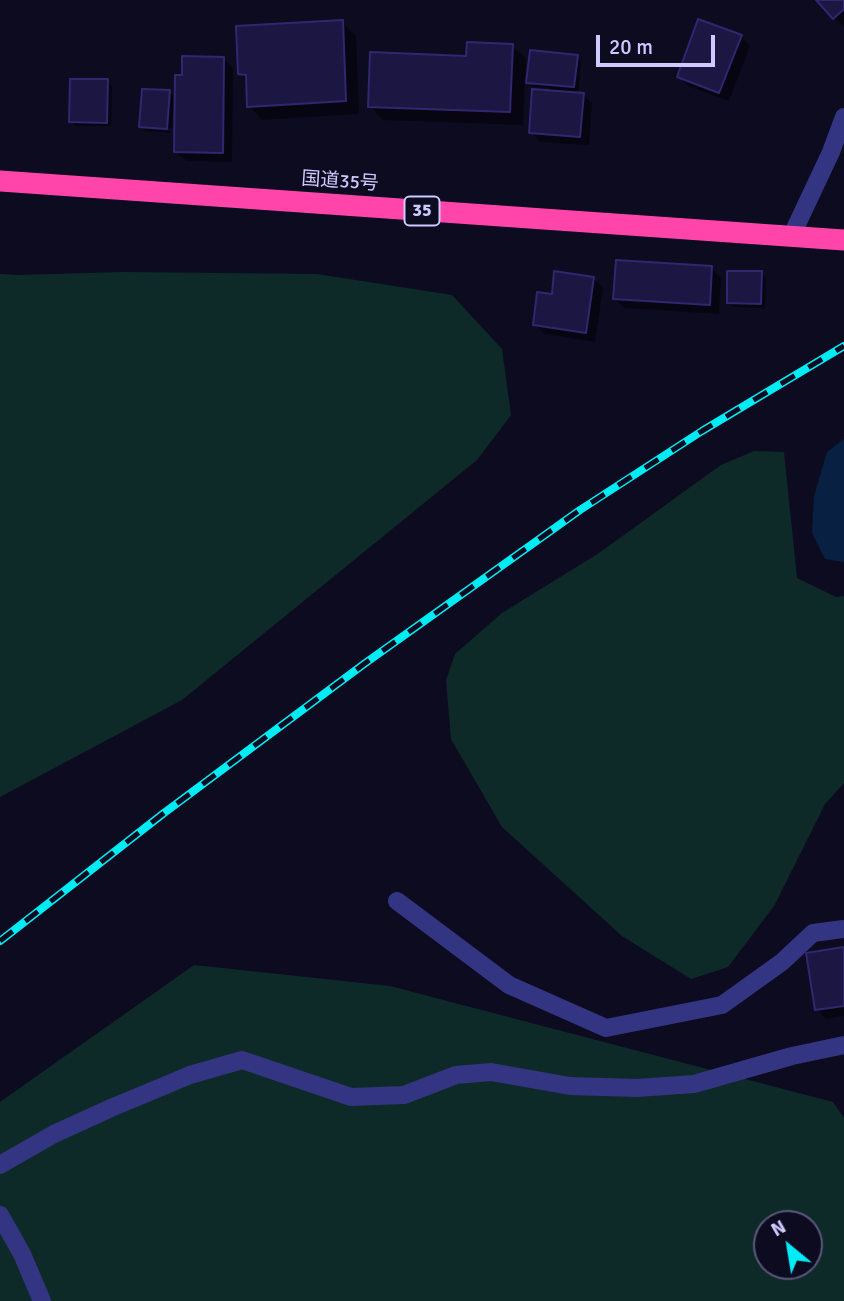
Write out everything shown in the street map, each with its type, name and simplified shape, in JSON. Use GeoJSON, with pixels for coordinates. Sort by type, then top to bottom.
{"type":"FeatureCollection","features":[{"type":"Feature","properties":{"kind":"highway","name":"国道35号"},"geometry":{"type":"LineString","coordinates":[[0,181],[844,240]]}},
{"type":"Feature","properties":{"kind":"street"},"geometry":{"type":"LineString","coordinates":[[791,237],[831,152],[844,117]]}},
{"type":"Feature","properties":{"kind":"street"},"geometry":{"type":"LineString","coordinates":[[397,901],[509,985],[606,1028],[722,1005],[782,962],[813,933],[844,929]]}},
{"type":"Feature","properties":{"kind":"street"},"geometry":{"type":"LineString","coordinates":[[0,1165],[54,1134],[111,1108],[190,1075],[242,1059],[351,1097],[404,1095],[456,1075],[491,1072],[570,1086],[637,1088],[694,1084],[792,1056],[844,1045]]}},
{"type":"Feature","properties":{"kind":"street"},"geometry":{"type":"LineString","coordinates":[[0,1215],[22,1254],[42,1301]]}},
{"type":"Feature","properties":{"kind":"green space"},"geometry":{"type":"Polygon","coordinates":[[[0,274],[317,274],[452,295],[502,349],[511,415],[477,460],[182,700],[0,797],[0,274]]]}},
{"type":"Feature","properties":{"kind":"green space"},"geometry":{"type":"Polygon","coordinates":[[[754,451],[784,452],[797,578],[836,597],[844,596],[844,783],[825,804],[774,906],[728,967],[691,979],[622,936],[502,827],[451,739],[446,680],[455,654],[502,613],[599,553],[721,465],[754,451]]]}},
{"type":"Feature","properties":{"kind":"green space"},"geometry":{"type":"Polygon","coordinates":[[[194,965],[390,986],[833,1102],[844,1118],[844,1301],[0,1301],[0,1102],[194,965]]]}},
{"type":"Feature","properties":{"kind":"water"},"geometry":{"type":"Polygon","coordinates":[[[844,439],[844,562],[825,559],[812,533],[814,496],[827,452],[844,439]]]}},
{"type":"Feature","properties":{"kind":"building"},"geometry":{"type":"Polygon","coordinates":[[[816,0],[844,0],[844,9],[833,19],[816,0]]]}},
{"type":"Feature","properties":{"kind":"building"},"geometry":{"type":"Polygon","coordinates":[[[698,19],[742,35],[719,93],[677,77],[698,19]]]}},
{"type":"Feature","properties":{"kind":"building"},"geometry":{"type":"Polygon","coordinates":[[[343,20],[346,101],[247,107],[246,75],[238,74],[236,26],[343,20]]]}},
{"type":"Feature","properties":{"kind":"building"},"geometry":{"type":"Polygon","coordinates":[[[467,42],[513,44],[510,112],[368,107],[370,52],[466,56],[467,42]]]}},
{"type":"Feature","properties":{"kind":"building"},"geometry":{"type":"Polygon","coordinates":[[[530,50],[578,55],[574,87],[526,83],[530,50]]]}},
{"type":"Feature","properties":{"kind":"building"},"geometry":{"type":"Polygon","coordinates":[[[182,56],[224,57],[223,153],[174,152],[175,75],[182,75],[182,56]]]}},
{"type":"Feature","properties":{"kind":"building"},"geometry":{"type":"Polygon","coordinates":[[[70,79],[108,79],[107,123],[69,122],[70,79]]]}},
{"type":"Feature","properties":{"kind":"building"},"geometry":{"type":"Polygon","coordinates":[[[142,89],[170,90],[167,129],[139,127],[142,89]]]}},
{"type":"Feature","properties":{"kind":"building"},"geometry":{"type":"Polygon","coordinates":[[[532,89],[584,93],[580,137],[529,133],[532,89]]]}},
{"type":"Feature","properties":{"kind":"building"},"geometry":{"type":"Polygon","coordinates":[[[616,260],[712,266],[710,305],[613,299],[616,260]]]}},
{"type":"Feature","properties":{"kind":"building"},"geometry":{"type":"Polygon","coordinates":[[[554,271],[594,277],[586,333],[533,325],[537,292],[552,294],[554,271]]]}},
{"type":"Feature","properties":{"kind":"building"},"geometry":{"type":"Polygon","coordinates":[[[727,271],[762,271],[761,304],[727,303],[727,271]]]}},
{"type":"Feature","properties":{"kind":"building"},"geometry":{"type":"Polygon","coordinates":[[[844,947],[844,1006],[815,1010],[806,953],[844,947]]]}},
{"type":"Feature","properties":{"kind":"railway"},"geometry":{"type":"LineString","coordinates":[[0,941],[164,813],[364,664],[580,510],[702,431],[844,346]]}}]}
